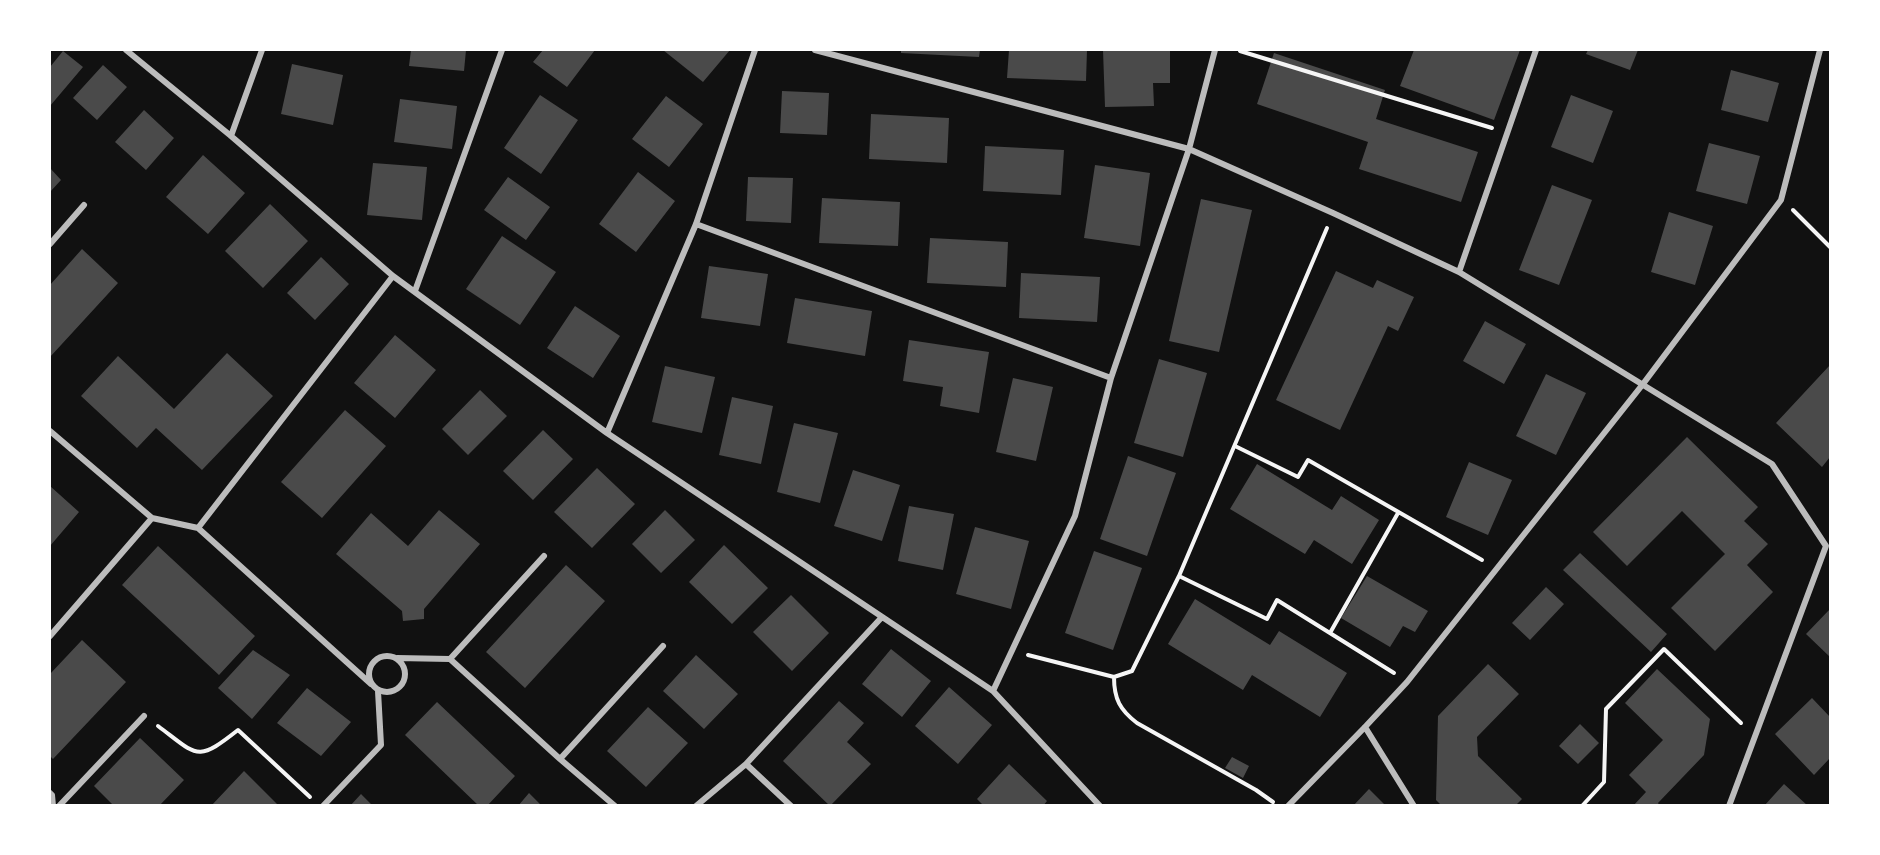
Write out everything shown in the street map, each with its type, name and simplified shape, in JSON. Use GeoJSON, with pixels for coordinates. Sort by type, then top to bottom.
{"type":"FeatureCollection","features":[{"type":"Feature","properties":{"kind":"street"},"geometry":{"type":"LineString","coordinates":[[126,50],[231,136],[393,276],[607,433],[993,691],[1100,806]]}},
{"type":"Feature","properties":{"kind":"street"},"geometry":{"type":"LineString","coordinates":[[231,136],[262,50]]}},
{"type":"Feature","properties":{"kind":"street"},"geometry":{"type":"LineString","coordinates":[[415,291],[502,50]]}},
{"type":"Feature","properties":{"kind":"street"},"geometry":{"type":"LineString","coordinates":[[607,433],[696,224],[755,50]]}},
{"type":"Feature","properties":{"kind":"street"},"geometry":{"type":"LineString","coordinates":[[815,50],[1189,149],[1459,272],[1772,464],[1828,544],[1729,806]]}},
{"type":"Feature","properties":{"kind":"street"},"geometry":{"type":"LineString","coordinates":[[993,691],[1075,516],[1111,378],[1189,149],[1215,50]]}},
{"type":"Feature","properties":{"kind":"street"},"geometry":{"type":"LineString","coordinates":[[1459,272],[1536,50]]}},
{"type":"Feature","properties":{"kind":"street"},"geometry":{"type":"LineString","coordinates":[[1288,806],[1407,682],[1643,384],[1781,200],[1820,50]]}},
{"type":"Feature","properties":{"kind":"street"},"geometry":{"type":"LineString","coordinates":[[50,243],[84,205]]}},
{"type":"Feature","properties":{"kind":"street"},"geometry":{"type":"LineString","coordinates":[[696,224],[1111,378]]}},
{"type":"Feature","properties":{"kind":"street"},"geometry":{"type":"LineString","coordinates":[[198,528],[393,276]]}},
{"type":"Feature","properties":{"kind":"street"},"geometry":{"type":"LineString","coordinates":[[50,431],[152,518],[198,528],[378,691],[388,693],[397,690],[404,683],[406,674],[404,665],[397,658]]}},
{"type":"Feature","properties":{"kind":"street"},"geometry":{"type":"LineString","coordinates":[[50,636],[152,518]]}},
{"type":"Feature","properties":{"kind":"street"},"geometry":{"type":"LineString","coordinates":[[450,659],[544,556]]}},
{"type":"Feature","properties":{"kind":"street"},"geometry":{"type":"LineString","coordinates":[[696,806],[746,764],[882,617]]}},
{"type":"Feature","properties":{"kind":"street"},"geometry":{"type":"LineString","coordinates":[[560,759],[663,646]]}},
{"type":"Feature","properties":{"kind":"street"},"geometry":{"type":"LineString","coordinates":[[371,684],[368,675],[371,664],[380,657],[389,655],[397,658],[450,659],[615,806]]}},
{"type":"Feature","properties":{"kind":"street"},"geometry":{"type":"LineString","coordinates":[[322,806],[381,745],[378,691]]}},
{"type":"Feature","properties":{"kind":"street"},"geometry":{"type":"LineString","coordinates":[[59,806],[144,716]]}},
{"type":"Feature","properties":{"kind":"street"},"geometry":{"type":"LineString","coordinates":[[1365,727],[1414,806]]}},
{"type":"Feature","properties":{"kind":"street"},"geometry":{"type":"LineString","coordinates":[[746,764],[791,806]]}},
{"type":"Feature","properties":{"kind":"street"},"geometry":{"type":"LineString","coordinates":[[50,793],[53,806]]}},
{"type":"Feature","properties":{"kind":"path"},"geometry":{"type":"LineString","coordinates":[[1240,51],[1494,129]]}},
{"type":"Feature","properties":{"kind":"path"},"geometry":{"type":"LineString","coordinates":[[1781,200],[1830,247]]}},
{"type":"Feature","properties":{"kind":"path"},"geometry":{"type":"LineString","coordinates":[[1013,651],[1114,677],[1132,671],[1179,576],[1333,213]]}},
{"type":"Feature","properties":{"kind":"path"},"geometry":{"type":"LineString","coordinates":[[1235,446],[1298,477],[1308,460],[1496,568]]}},
{"type":"Feature","properties":{"kind":"path"},"geometry":{"type":"LineString","coordinates":[[1330,633],[1398,513]]}},
{"type":"Feature","properties":{"kind":"path"},"geometry":{"type":"LineString","coordinates":[[1179,576],[1267,619],[1277,600],[1407,682]]}},
{"type":"Feature","properties":{"kind":"path"},"geometry":{"type":"LineString","coordinates":[[1582,806],[1604,782],[1606,710],[1664,649],[1755,736]]}},
{"type":"Feature","properties":{"kind":"path"},"geometry":{"type":"LineString","coordinates":[[1114,677],[1114,690],[1123,713],[1256,790],[1278,806]]}},
{"type":"Feature","properties":{"kind":"path"},"geometry":{"type":"LineString","coordinates":[[144,716],[189,749],[201,753],[214,750],[238,730],[311,798]]}},
{"type":"Feature","properties":{"kind":"building"},"geometry":{"type":"Polygon","coordinates":[[[411,50],[466,50],[464,71],[409,66],[411,50]]]}},
{"type":"Feature","properties":{"kind":"building"},"geometry":{"type":"Polygon","coordinates":[[[543,50],[595,50],[567,87],[533,62],[543,50]]]}},
{"type":"Feature","properties":{"kind":"building"},"geometry":{"type":"Polygon","coordinates":[[[663,50],[730,50],[703,82],[663,50]]]}},
{"type":"Feature","properties":{"kind":"building"},"geometry":{"type":"Polygon","coordinates":[[[901,50],[980,50],[979,57],[901,53],[901,50]]]}},
{"type":"Feature","properties":{"kind":"building"},"geometry":{"type":"Polygon","coordinates":[[[1009,50],[1087,50],[1086,81],[1007,78],[1009,50]]]}},
{"type":"Feature","properties":{"kind":"building"},"geometry":{"type":"Polygon","coordinates":[[[1103,50],[1170,50],[1170,83],[1153,83],[1154,106],[1105,107],[1103,50]]]}},
{"type":"Feature","properties":{"kind":"building"},"geometry":{"type":"Polygon","coordinates":[[[1414,50],[1520,50],[1494,120],[1400,86],[1414,50]]]}},
{"type":"Feature","properties":{"kind":"building"},"geometry":{"type":"Polygon","coordinates":[[[1588,50],[1638,50],[1630,70],[1586,54],[1588,50]]]}},
{"type":"Feature","properties":{"kind":"building"},"geometry":{"type":"Polygon","coordinates":[[[63,51],[83,67],[50,106],[50,67],[63,51]]]}},
{"type":"Feature","properties":{"kind":"building"},"geometry":{"type":"Polygon","coordinates":[[[1274,53],[1385,90],[1376,119],[1478,152],[1461,202],[1359,169],[1368,142],[1257,104],[1274,53]]]}},
{"type":"Feature","properties":{"kind":"building"},"geometry":{"type":"Polygon","coordinates":[[[292,64],[343,75],[333,125],[281,114],[292,64]]]}},
{"type":"Feature","properties":{"kind":"building"},"geometry":{"type":"Polygon","coordinates":[[[103,65],[127,87],[97,120],[73,98],[103,65]]]}},
{"type":"Feature","properties":{"kind":"building"},"geometry":{"type":"Polygon","coordinates":[[[1731,70],[1779,83],[1768,122],[1721,110],[1731,70]]]}},
{"type":"Feature","properties":{"kind":"building"},"geometry":{"type":"Polygon","coordinates":[[[782,91],[829,93],[827,135],[780,133],[782,91]]]}},
{"type":"Feature","properties":{"kind":"building"},"geometry":{"type":"Polygon","coordinates":[[[540,95],[578,120],[541,174],[504,148],[540,95]]]}},
{"type":"Feature","properties":{"kind":"building"},"geometry":{"type":"Polygon","coordinates":[[[1571,95],[1613,111],[1593,163],[1551,147],[1571,95]]]}},
{"type":"Feature","properties":{"kind":"building"},"geometry":{"type":"Polygon","coordinates":[[[666,96],[703,124],[669,167],[632,139],[666,96]]]}},
{"type":"Feature","properties":{"kind":"building"},"geometry":{"type":"Polygon","coordinates":[[[400,99],[457,106],[452,149],[394,142],[400,99]]]}},
{"type":"Feature","properties":{"kind":"building"},"geometry":{"type":"Polygon","coordinates":[[[144,110],[174,138],[146,170],[115,142],[144,110]]]}},
{"type":"Feature","properties":{"kind":"building"},"geometry":{"type":"Polygon","coordinates":[[[871,114],[949,118],[947,163],[869,159],[871,114]]]}},
{"type":"Feature","properties":{"kind":"building"},"geometry":{"type":"Polygon","coordinates":[[[1709,143],[1760,156],[1747,204],[1696,191],[1709,143]]]}},
{"type":"Feature","properties":{"kind":"building"},"geometry":{"type":"Polygon","coordinates":[[[985,146],[1064,150],[1061,195],[983,191],[985,146]]]}},
{"type":"Feature","properties":{"kind":"building"},"geometry":{"type":"Polygon","coordinates":[[[203,155],[245,193],[208,234],[166,197],[203,155]]]}},
{"type":"Feature","properties":{"kind":"building"},"geometry":{"type":"Polygon","coordinates":[[[373,163],[427,167],[422,220],[367,215],[373,163]]]}},
{"type":"Feature","properties":{"kind":"building"},"geometry":{"type":"Polygon","coordinates":[[[1095,165],[1150,173],[1140,246],[1084,238],[1095,165]]]}},
{"type":"Feature","properties":{"kind":"building"},"geometry":{"type":"Polygon","coordinates":[[[50,168],[61,180],[50,192],[50,168]]]}},
{"type":"Feature","properties":{"kind":"building"},"geometry":{"type":"Polygon","coordinates":[[[638,172],[675,201],[636,252],[599,224],[638,172]]]}},
{"type":"Feature","properties":{"kind":"building"},"geometry":{"type":"Polygon","coordinates":[[[508,177],[550,207],[526,240],[484,210],[508,177]]]}},
{"type":"Feature","properties":{"kind":"building"},"geometry":{"type":"Polygon","coordinates":[[[748,177],[793,178],[791,223],[746,221],[748,177]]]}},
{"type":"Feature","properties":{"kind":"building"},"geometry":{"type":"Polygon","coordinates":[[[1552,185],[1592,200],[1559,285],[1519,270],[1552,185]]]}},
{"type":"Feature","properties":{"kind":"building"},"geometry":{"type":"Polygon","coordinates":[[[822,198],[900,202],[898,246],[819,243],[822,198]]]}},
{"type":"Feature","properties":{"kind":"building"},"geometry":{"type":"Polygon","coordinates":[[[1201,199],[1252,210],[1219,352],[1169,341],[1201,199]]]}},
{"type":"Feature","properties":{"kind":"building"},"geometry":{"type":"Polygon","coordinates":[[[270,204],[308,241],[263,288],[225,251],[270,204]]]}},
{"type":"Feature","properties":{"kind":"building"},"geometry":{"type":"Polygon","coordinates":[[[1669,212],[1713,226],[1695,285],[1651,272],[1669,212]]]}},
{"type":"Feature","properties":{"kind":"building"},"geometry":{"type":"Polygon","coordinates":[[[502,236],[556,272],[520,325],[466,289],[502,236]]]}},
{"type":"Feature","properties":{"kind":"building"},"geometry":{"type":"Polygon","coordinates":[[[930,238],[1008,242],[1006,287],[927,283],[930,238]]]}},
{"type":"Feature","properties":{"kind":"building"},"geometry":{"type":"Polygon","coordinates":[[[82,249],[118,283],[50,357],[50,285],[82,249]]]}},
{"type":"Feature","properties":{"kind":"building"},"geometry":{"type":"Polygon","coordinates":[[[321,257],[349,284],[315,320],[287,293],[321,257]]]}},
{"type":"Feature","properties":{"kind":"building"},"geometry":{"type":"Polygon","coordinates":[[[709,266],[768,274],[760,326],[701,318],[709,266]]]}},
{"type":"Feature","properties":{"kind":"building"},"geometry":{"type":"Polygon","coordinates":[[[1336,271],[1373,288],[1377,280],[1414,297],[1398,331],[1388,326],[1340,430],[1276,400],[1336,271]]]}},
{"type":"Feature","properties":{"kind":"building"},"geometry":{"type":"Polygon","coordinates":[[[1021,273],[1100,277],[1097,322],[1019,318],[1021,273]]]}},
{"type":"Feature","properties":{"kind":"building"},"geometry":{"type":"Polygon","coordinates":[[[795,298],[872,311],[865,356],[787,343],[795,298]]]}},
{"type":"Feature","properties":{"kind":"building"},"geometry":{"type":"Polygon","coordinates":[[[575,306],[620,336],[593,378],[547,348],[575,306]]]}},
{"type":"Feature","properties":{"kind":"building"},"geometry":{"type":"Polygon","coordinates":[[[1485,321],[1526,344],[1504,384],[1463,361],[1485,321]]]}},
{"type":"Feature","properties":{"kind":"building"},"geometry":{"type":"Polygon","coordinates":[[[395,335],[436,370],[395,418],[354,383],[395,335]]]}},
{"type":"Feature","properties":{"kind":"building"},"geometry":{"type":"Polygon","coordinates":[[[909,340],[989,352],[979,413],[940,406],[943,387],[903,381],[909,340]]]}},
{"type":"Feature","properties":{"kind":"building"},"geometry":{"type":"Polygon","coordinates":[[[227,353],[273,396],[202,470],[156,428],[137,448],[81,396],[118,356],[174,409],[227,353]]]}},
{"type":"Feature","properties":{"kind":"building"},"geometry":{"type":"Polygon","coordinates":[[[1159,359],[1207,373],[1183,457],[1134,443],[1159,359]]]}},
{"type":"Feature","properties":{"kind":"building"},"geometry":{"type":"Polygon","coordinates":[[[1830,365],[1830,457],[1822,467],[1776,423],[1830,365]]]}},
{"type":"Feature","properties":{"kind":"building"},"geometry":{"type":"Polygon","coordinates":[[[665,366],[715,377],[702,433],[652,422],[665,366]]]}},
{"type":"Feature","properties":{"kind":"building"},"geometry":{"type":"Polygon","coordinates":[[[1546,374],[1586,393],[1556,455],[1516,436],[1546,374]]]}},
{"type":"Feature","properties":{"kind":"building"},"geometry":{"type":"Polygon","coordinates":[[[1013,378],[1053,387],[1036,461],[996,452],[1013,378]]]}},
{"type":"Feature","properties":{"kind":"building"},"geometry":{"type":"Polygon","coordinates":[[[480,390],[507,416],[468,455],[442,429],[480,390]]]}},
{"type":"Feature","properties":{"kind":"building"},"geometry":{"type":"Polygon","coordinates":[[[732,397],[773,406],[761,464],[719,455],[732,397]]]}},
{"type":"Feature","properties":{"kind":"building"},"geometry":{"type":"Polygon","coordinates":[[[345,410],[386,446],[322,518],[281,482],[345,410]]]}},
{"type":"Feature","properties":{"kind":"building"},"geometry":{"type":"Polygon","coordinates":[[[794,423],[838,433],[820,503],[777,492],[794,423]]]}},
{"type":"Feature","properties":{"kind":"building"},"geometry":{"type":"Polygon","coordinates":[[[543,430],[573,459],[533,500],[503,471],[543,430]]]}},
{"type":"Feature","properties":{"kind":"building"},"geometry":{"type":"Polygon","coordinates":[[[1687,437],[1758,507],[1744,521],[1768,544],[1747,565],[1773,592],[1715,651],[1671,608],[1725,554],[1682,511],[1627,566],[1593,532],[1687,437]]]}},
{"type":"Feature","properties":{"kind":"building"},"geometry":{"type":"Polygon","coordinates":[[[1128,456],[1176,473],[1147,556],[1100,539],[1128,456]]]}},
{"type":"Feature","properties":{"kind":"building"},"geometry":{"type":"Polygon","coordinates":[[[1469,462],[1512,480],[1488,535],[1446,517],[1469,462]]]}},
{"type":"Feature","properties":{"kind":"building"},"geometry":{"type":"Polygon","coordinates":[[[1257,464],[1332,510],[1341,496],[1379,520],[1352,564],[1314,540],[1305,554],[1230,509],[1257,464]]]}},
{"type":"Feature","properties":{"kind":"building"},"geometry":{"type":"Polygon","coordinates":[[[597,468],[635,504],[592,548],[554,512],[597,468]]]}},
{"type":"Feature","properties":{"kind":"building"},"geometry":{"type":"Polygon","coordinates":[[[853,470],[900,485],[882,541],[834,526],[853,470]]]}},
{"type":"Feature","properties":{"kind":"building"},"geometry":{"type":"Polygon","coordinates":[[[50,486],[79,512],[50,546],[50,486]]]}},
{"type":"Feature","properties":{"kind":"building"},"geometry":{"type":"Polygon","coordinates":[[[909,506],[954,514],[943,570],[898,561],[909,506]]]}},
{"type":"Feature","properties":{"kind":"building"},"geometry":{"type":"Polygon","coordinates":[[[439,510],[480,544],[424,609],[424,619],[403,621],[402,611],[336,554],[371,513],[408,546],[439,510]]]}},
{"type":"Feature","properties":{"kind":"building"},"geometry":{"type":"Polygon","coordinates":[[[665,510],[695,540],[661,573],[632,544],[665,510]]]}},
{"type":"Feature","properties":{"kind":"building"},"geometry":{"type":"Polygon","coordinates":[[[975,527],[1029,541],[1011,609],[956,594],[975,527]]]}},
{"type":"Feature","properties":{"kind":"building"},"geometry":{"type":"Polygon","coordinates":[[[724,545],[768,588],[732,624],[689,582],[724,545]]]}},
{"type":"Feature","properties":{"kind":"building"},"geometry":{"type":"Polygon","coordinates":[[[158,546],[255,636],[219,675],[122,585],[158,546]]]}},
{"type":"Feature","properties":{"kind":"building"},"geometry":{"type":"Polygon","coordinates":[[[1094,551],[1142,568],[1113,650],[1065,633],[1094,551]]]}},
{"type":"Feature","properties":{"kind":"building"},"geometry":{"type":"Polygon","coordinates":[[[1580,553],[1667,634],[1651,652],[1563,570],[1580,553]]]}},
{"type":"Feature","properties":{"kind":"building"},"geometry":{"type":"Polygon","coordinates":[[[566,565],[605,601],[525,688],[486,652],[566,565]]]}},
{"type":"Feature","properties":{"kind":"building"},"geometry":{"type":"Polygon","coordinates":[[[1367,576],[1428,611],[1415,632],[1403,626],[1390,647],[1341,618],[1367,576]]]}},
{"type":"Feature","properties":{"kind":"building"},"geometry":{"type":"Polygon","coordinates":[[[1546,587],[1564,604],[1530,640],[1512,623],[1546,587]]]}},
{"type":"Feature","properties":{"kind":"building"},"geometry":{"type":"Polygon","coordinates":[[[791,595],[829,633],[792,671],[753,632],[791,595]]]}},
{"type":"Feature","properties":{"kind":"building"},"geometry":{"type":"Polygon","coordinates":[[[1195,599],[1270,645],[1279,631],[1347,673],[1320,717],[1252,675],[1243,690],[1168,644],[1195,599]]]}},
{"type":"Feature","properties":{"kind":"building"},"geometry":{"type":"Polygon","coordinates":[[[1830,609],[1830,657],[1806,634],[1830,609]]]}},
{"type":"Feature","properties":{"kind":"building"},"geometry":{"type":"Polygon","coordinates":[[[82,640],[126,682],[53,759],[50,756],[50,674],[82,640]]]}},
{"type":"Feature","properties":{"kind":"building"},"geometry":{"type":"Polygon","coordinates":[[[891,649],[931,681],[902,717],[862,684],[891,649]]]}},
{"type":"Feature","properties":{"kind":"building"},"geometry":{"type":"Polygon","coordinates":[[[253,650],[290,675],[252,719],[218,688],[253,650]]]}},
{"type":"Feature","properties":{"kind":"building"},"geometry":{"type":"Polygon","coordinates":[[[696,655],[738,694],[704,729],[663,691],[696,655]]]}},
{"type":"Feature","properties":{"kind":"building"},"geometry":{"type":"Polygon","coordinates":[[[1488,664],[1519,694],[1477,737],[1478,756],[1522,799],[1515,806],[1442,806],[1436,800],[1438,716],[1488,664]]]}},
{"type":"Feature","properties":{"kind":"building"},"geometry":{"type":"Polygon","coordinates":[[[1657,669],[1710,719],[1704,755],[1658,803],[1660,806],[1633,806],[1646,792],[1629,775],[1663,740],[1625,703],[1657,669]]]}},
{"type":"Feature","properties":{"kind":"building"},"geometry":{"type":"Polygon","coordinates":[[[949,687],[992,725],[958,764],[915,726],[949,687]]]}},
{"type":"Feature","properties":{"kind":"building"},"geometry":{"type":"Polygon","coordinates":[[[307,688],[351,722],[321,756],[277,723],[307,688]]]}},
{"type":"Feature","properties":{"kind":"building"},"geometry":{"type":"Polygon","coordinates":[[[1812,698],[1830,717],[1830,758],[1814,775],[1775,734],[1812,698]]]}},
{"type":"Feature","properties":{"kind":"building"},"geometry":{"type":"Polygon","coordinates":[[[839,701],[864,723],[847,742],[871,764],[830,806],[783,761],[839,701]]]}},
{"type":"Feature","properties":{"kind":"building"},"geometry":{"type":"Polygon","coordinates":[[[437,702],[515,776],[487,806],[479,806],[405,735],[437,702]]]}},
{"type":"Feature","properties":{"kind":"building"},"geometry":{"type":"Polygon","coordinates":[[[648,707],[688,743],[646,787],[607,751],[648,707]]]}},
{"type":"Feature","properties":{"kind":"building"},"geometry":{"type":"Polygon","coordinates":[[[1580,724],[1599,743],[1578,764],[1559,746],[1580,724]]]}},
{"type":"Feature","properties":{"kind":"building"},"geometry":{"type":"Polygon","coordinates":[[[140,738],[184,780],[159,806],[114,806],[94,786],[140,738]]]}},
{"type":"Feature","properties":{"kind":"building"},"geometry":{"type":"Polygon","coordinates":[[[1232,757],[1249,766],[1243,778],[1225,768],[1232,757]]]}},
{"type":"Feature","properties":{"kind":"building"},"geometry":{"type":"Polygon","coordinates":[[[1009,764],[1047,801],[1043,806],[984,806],[977,799],[1009,764]]]}},
{"type":"Feature","properties":{"kind":"building"},"geometry":{"type":"Polygon","coordinates":[[[244,771],[279,806],[211,806],[244,771]]]}},
{"type":"Feature","properties":{"kind":"building"},"geometry":{"type":"Polygon","coordinates":[[[1784,784],[1808,806],[1764,806],[1784,784]]]}},
{"type":"Feature","properties":{"kind":"building"},"geometry":{"type":"Polygon","coordinates":[[[1369,789],[1386,806],[1353,806],[1369,789]]]}},
{"type":"Feature","properties":{"kind":"building"},"geometry":{"type":"Polygon","coordinates":[[[529,793],[542,806],[518,806],[529,793]]]}},
{"type":"Feature","properties":{"kind":"building"},"geometry":{"type":"Polygon","coordinates":[[[361,794],[373,806],[350,806],[361,794]]]}}]}
